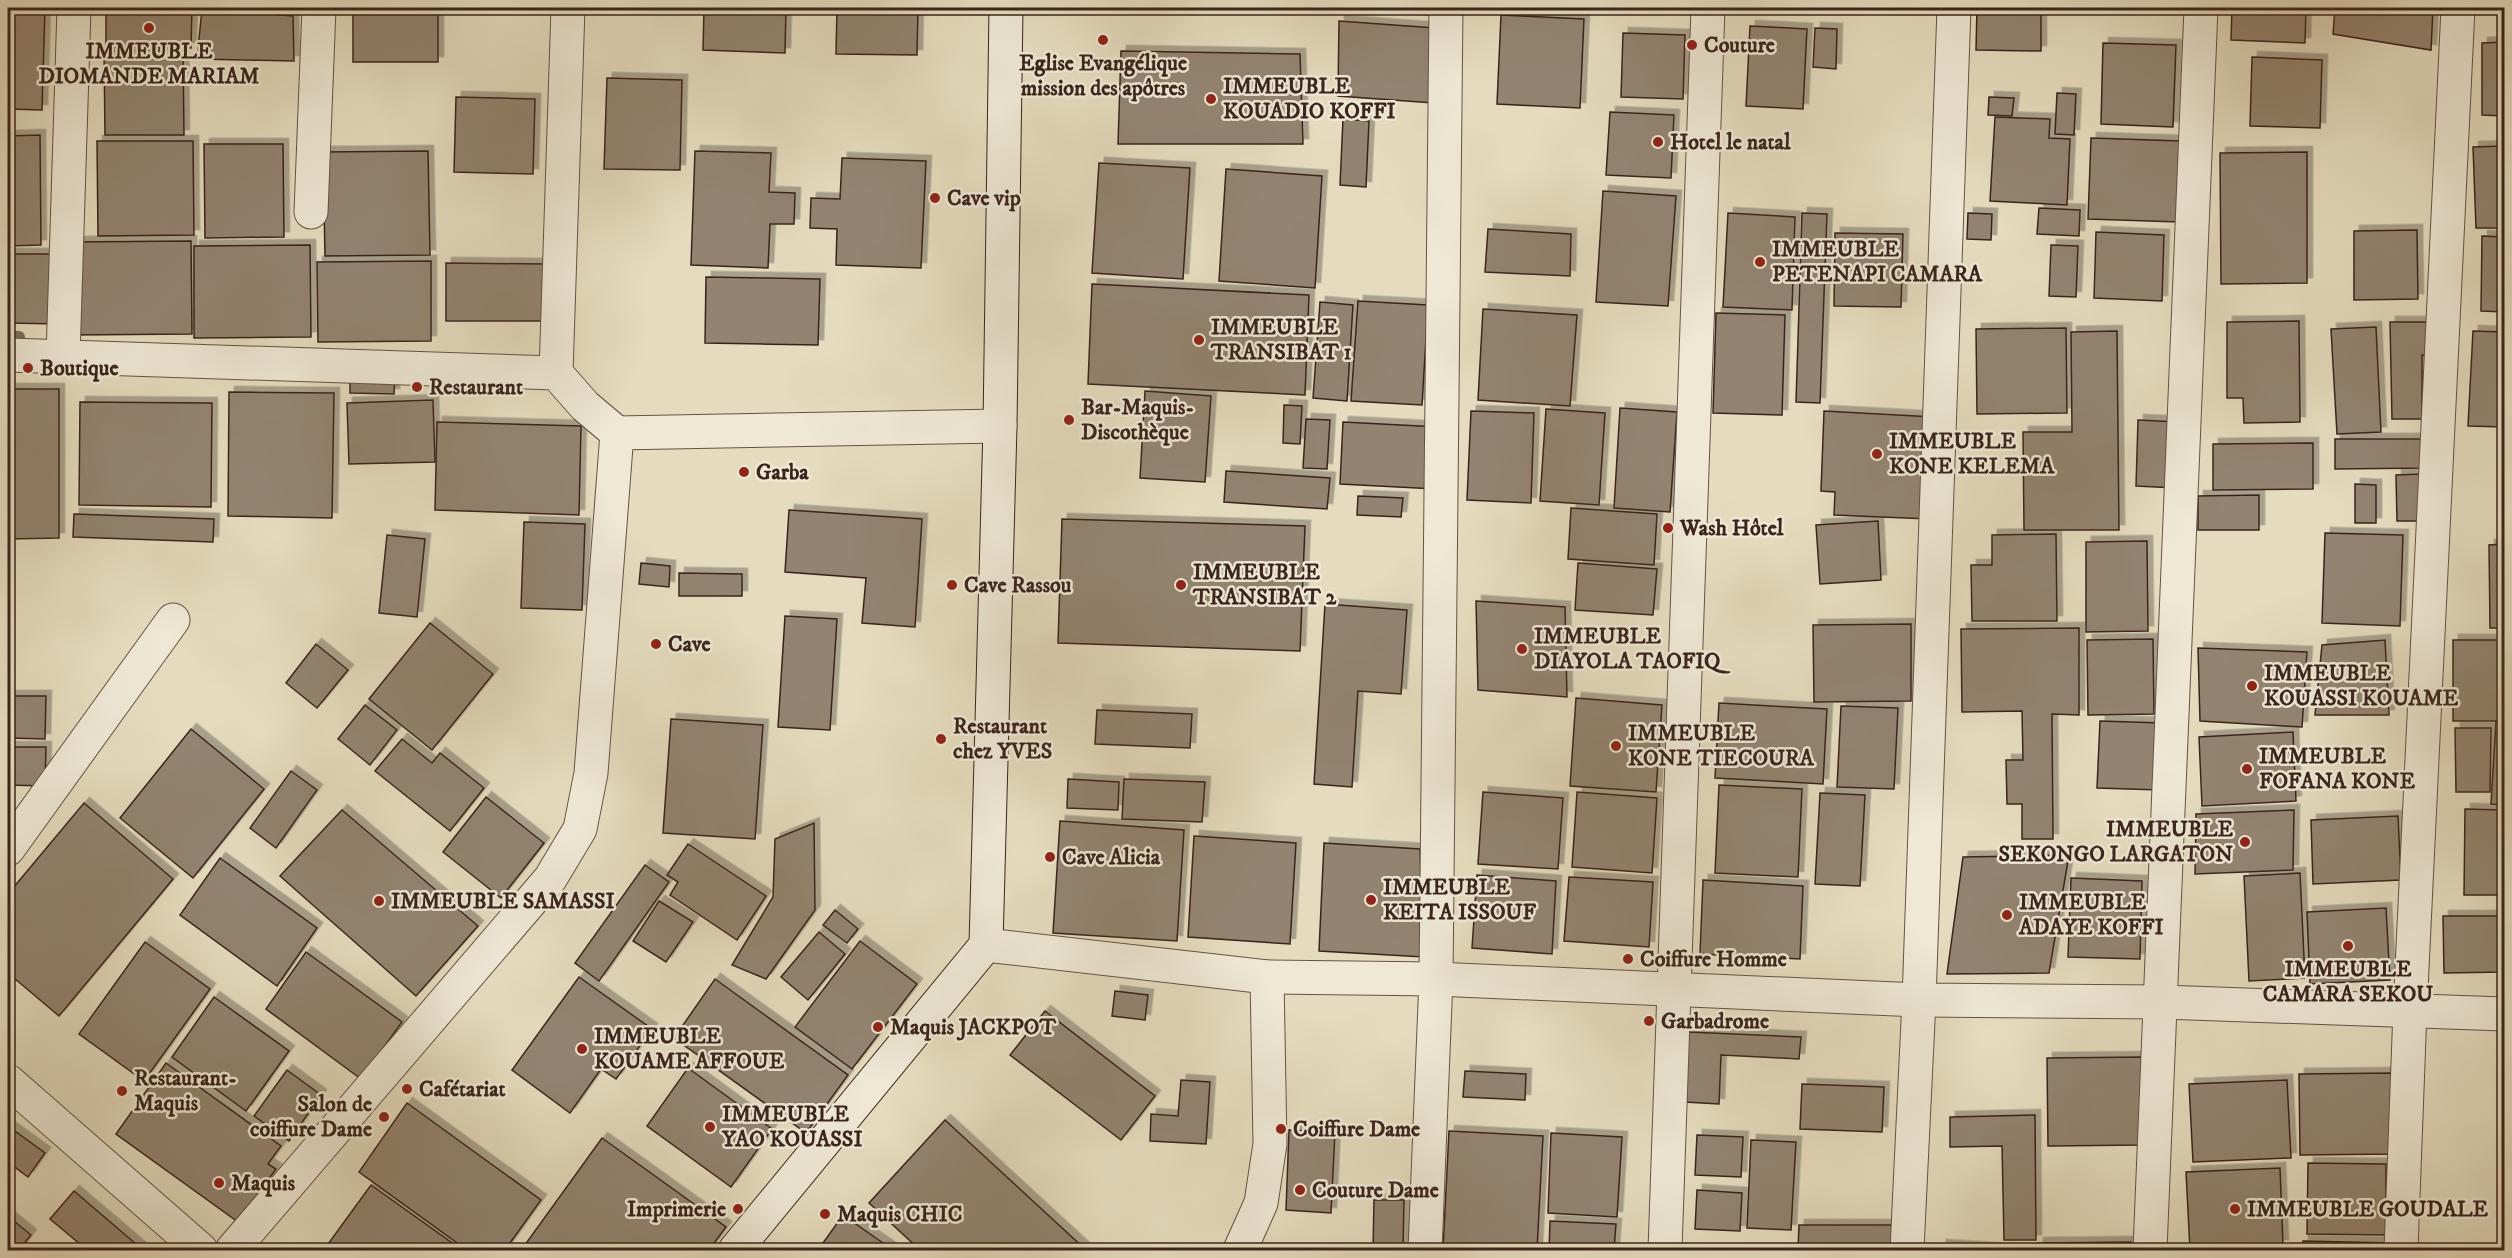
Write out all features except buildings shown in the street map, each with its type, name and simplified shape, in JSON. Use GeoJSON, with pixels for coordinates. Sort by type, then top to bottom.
{"type":"FeatureCollection","features":[{"type":"Feature","properties":{"kind":"street"},"geometry":{"type":"LineString","coordinates":[[63,357],[74,8]]}},
{"type":"Feature","properties":{"kind":"street"},"geometry":{"type":"LineString","coordinates":[[311,212],[319,8]]}},
{"type":"Feature","properties":{"kind":"street"},"geometry":{"type":"LineString","coordinates":[[568,8],[556,373],[585,406],[617,433],[1000,426]]}},
{"type":"Feature","properties":{"kind":"street"},"geometry":{"type":"LineString","coordinates":[[735,1251],[986,945],[1000,426],[1006,8]]}},
{"type":"Feature","properties":{"kind":"street"},"geometry":{"type":"LineString","coordinates":[[1425,1251],[1436,979],[1446,8]]}},
{"type":"Feature","properties":{"kind":"street"},"geometry":{"type":"LineString","coordinates":[[1665,1251],[1708,8]]}},
{"type":"Feature","properties":{"kind":"street"},"geometry":{"type":"LineString","coordinates":[[1907,1251],[1919,1000],[1954,8]]}},
{"type":"Feature","properties":{"kind":"street"},"geometry":{"type":"LineString","coordinates":[[2150,1251],[2201,8]]}},
{"type":"Feature","properties":{"kind":"street"},"geometry":{"type":"LineString","coordinates":[[2401,1251],[2410,1010],[2458,8]]}},
{"type":"Feature","properties":{"kind":"street"},"geometry":{"type":"LineString","coordinates":[[8,355],[556,373]]}},
{"type":"Feature","properties":{"kind":"street"},"geometry":{"type":"LineString","coordinates":[[232,1251],[550,879],[580,829],[591,773],[617,433]]}},
{"type":"Feature","properties":{"kind":"street"},"geometry":{"type":"LineString","coordinates":[[8,849],[173,620]]}},
{"type":"Feature","properties":{"kind":"street"},"geometry":{"type":"LineString","coordinates":[[986,945],[1267,977],[1436,979],[1919,1000],[2162,1002],[2505,1014]]}},
{"type":"Feature","properties":{"kind":"street"},"geometry":{"type":"LineString","coordinates":[[1240,1251],[1262,1203],[1270,1144],[1267,977]]}},
{"type":"Feature","properties":{"kind":"street"},"geometry":{"type":"LineString","coordinates":[[8,1081],[201,1251]]}},
{"type":"Feature","properties":{"kind":"waterway"},"geometry":{"type":"LineString","coordinates":[[8,337],[19,337]]}},
{"type":"Feature","properties":{"kind":"place","name":"IMMEUBLE DIOMANDE MARIAM"},"geometry":{"type":"Point","coordinates":[149,28]}},
{"type":"Feature","properties":{"kind":"place","name":"Eglise Evangélique mission des apôtres"},"geometry":{"type":"Point","coordinates":[1103,40]}},
{"type":"Feature","properties":{"kind":"place","name":"Couture"},"geometry":{"type":"Point","coordinates":[1692,45]}},
{"type":"Feature","properties":{"kind":"place","name":"IMMEUBLE KOUADIO KOFFI"},"geometry":{"type":"Point","coordinates":[1211,99]}},
{"type":"Feature","properties":{"kind":"place","name":"Hotel le natal"},"geometry":{"type":"Point","coordinates":[1658,142]}},
{"type":"Feature","properties":{"kind":"place","name":"Cave vip"},"geometry":{"type":"Point","coordinates":[935,198]}},
{"type":"Feature","properties":{"kind":"place","name":"IMMEUBLE PETENAPI CAMARA"},"geometry":{"type":"Point","coordinates":[1760,262]}},
{"type":"Feature","properties":{"kind":"place","name":"IMMEUBLE TRANSIBAT 1"},"geometry":{"type":"Point","coordinates":[1199,340]}},
{"type":"Feature","properties":{"kind":"place","name":"Boutique"},"geometry":{"type":"Point","coordinates":[28,368]}},
{"type":"Feature","properties":{"kind":"place","name":"Restaurant"},"geometry":{"type":"Point","coordinates":[417,387]}},
{"type":"Feature","properties":{"kind":"place","name":"Bar-Maquis- Discothèque"},"geometry":{"type":"Point","coordinates":[1069,420]}},
{"type":"Feature","properties":{"kind":"place","name":"IMMEUBLE KONE KELEMA"},"geometry":{"type":"Point","coordinates":[1877,454]}},
{"type":"Feature","properties":{"kind":"place","name":"Garba"},"geometry":{"type":"Point","coordinates":[744,472]}},
{"type":"Feature","properties":{"kind":"place","name":"Wash Hôtel"},"geometry":{"type":"Point","coordinates":[1668,528]}},
{"type":"Feature","properties":{"kind":"place","name":"Cave Rassou"},"geometry":{"type":"Point","coordinates":[952,585]}},
{"type":"Feature","properties":{"kind":"place","name":"IMMEUBLE TRANSIBAT 2"},"geometry":{"type":"Point","coordinates":[1181,585]}},
{"type":"Feature","properties":{"kind":"place","name":"Cave"},"geometry":{"type":"Point","coordinates":[656,644]}},
{"type":"Feature","properties":{"kind":"place","name":"IMMEUBLE DIAYOLA TAOFIQ"},"geometry":{"type":"Point","coordinates":[1522,649]}},
{"type":"Feature","properties":{"kind":"place","name":"IMMEUBLE KOUASSI KOUAME"},"geometry":{"type":"Point","coordinates":[2252,686]}},
{"type":"Feature","properties":{"kind":"place","name":"Restaurant chez YVES"},"geometry":{"type":"Point","coordinates":[941,739]}},
{"type":"Feature","properties":{"kind":"place","name":"IMMEUBLE KONE TIECOURA"},"geometry":{"type":"Point","coordinates":[1616,746]}},
{"type":"Feature","properties":{"kind":"place","name":"IMMEUBLE FOFANA KONE"},"geometry":{"type":"Point","coordinates":[2247,769]}},
{"type":"Feature","properties":{"kind":"place","name":"IMMEUBLE SEKONGO LARGATON"},"geometry":{"type":"Point","coordinates":[2245,842]}},
{"type":"Feature","properties":{"kind":"place","name":"Cave Alicia"},"geometry":{"type":"Point","coordinates":[1050,857]}},
{"type":"Feature","properties":{"kind":"place","name":"IMMEUBLE KEITA ISSOUF"},"geometry":{"type":"Point","coordinates":[1371,900]}},
{"type":"Feature","properties":{"kind":"place","name":"IMMEUBLE SAMASSI"},"geometry":{"type":"Point","coordinates":[379,901]}},
{"type":"Feature","properties":{"kind":"place","name":"IMMEUBLE ADAYE KOFFI"},"geometry":{"type":"Point","coordinates":[2007,915]}},
{"type":"Feature","properties":{"kind":"place","name":"IMMEUBLE CAMARA SEKOU"},"geometry":{"type":"Point","coordinates":[2348,946]}},
{"type":"Feature","properties":{"kind":"place","name":"Coiffure Homme"},"geometry":{"type":"Point","coordinates":[1628,959]}},
{"type":"Feature","properties":{"kind":"place","name":"Garbadrome"},"geometry":{"type":"Point","coordinates":[1649,1021]}},
{"type":"Feature","properties":{"kind":"place","name":"Maquis JACKPOT"},"geometry":{"type":"Point","coordinates":[878,1027]}},
{"type":"Feature","properties":{"kind":"place","name":"IMMEUBLE KOUAME AFFOUE"},"geometry":{"type":"Point","coordinates":[582,1049]}},
{"type":"Feature","properties":{"kind":"place","name":"Cafétariat"},"geometry":{"type":"Point","coordinates":[407,1089]}},
{"type":"Feature","properties":{"kind":"place","name":"Restaurant- Maquis"},"geometry":{"type":"Point","coordinates":[122,1091]}},
{"type":"Feature","properties":{"kind":"place","name":"Salon de coiffure Dame"},"geometry":{"type":"Point","coordinates":[384,1117]}},
{"type":"Feature","properties":{"kind":"place","name":"IMMEUBLE YAO KOUASSI"},"geometry":{"type":"Point","coordinates":[710,1127]}},
{"type":"Feature","properties":{"kind":"place","name":"Coiffure Dame"},"geometry":{"type":"Point","coordinates":[1281,1129]}},
{"type":"Feature","properties":{"kind":"place","name":"Maquis"},"geometry":{"type":"Point","coordinates":[219,1183]}},
{"type":"Feature","properties":{"kind":"place","name":"Couture Dame"},"geometry":{"type":"Point","coordinates":[1300,1190]}},
{"type":"Feature","properties":{"kind":"place","name":"Imprimerie"},"geometry":{"type":"Point","coordinates":[738,1209]}},
{"type":"Feature","properties":{"kind":"place","name":"IMMEUBLE GOUDALE"},"geometry":{"type":"Point","coordinates":[2235,1209]}},
{"type":"Feature","properties":{"kind":"place","name":"Maquis CHIC"},"geometry":{"type":"Point","coordinates":[825,1214]}}]}
